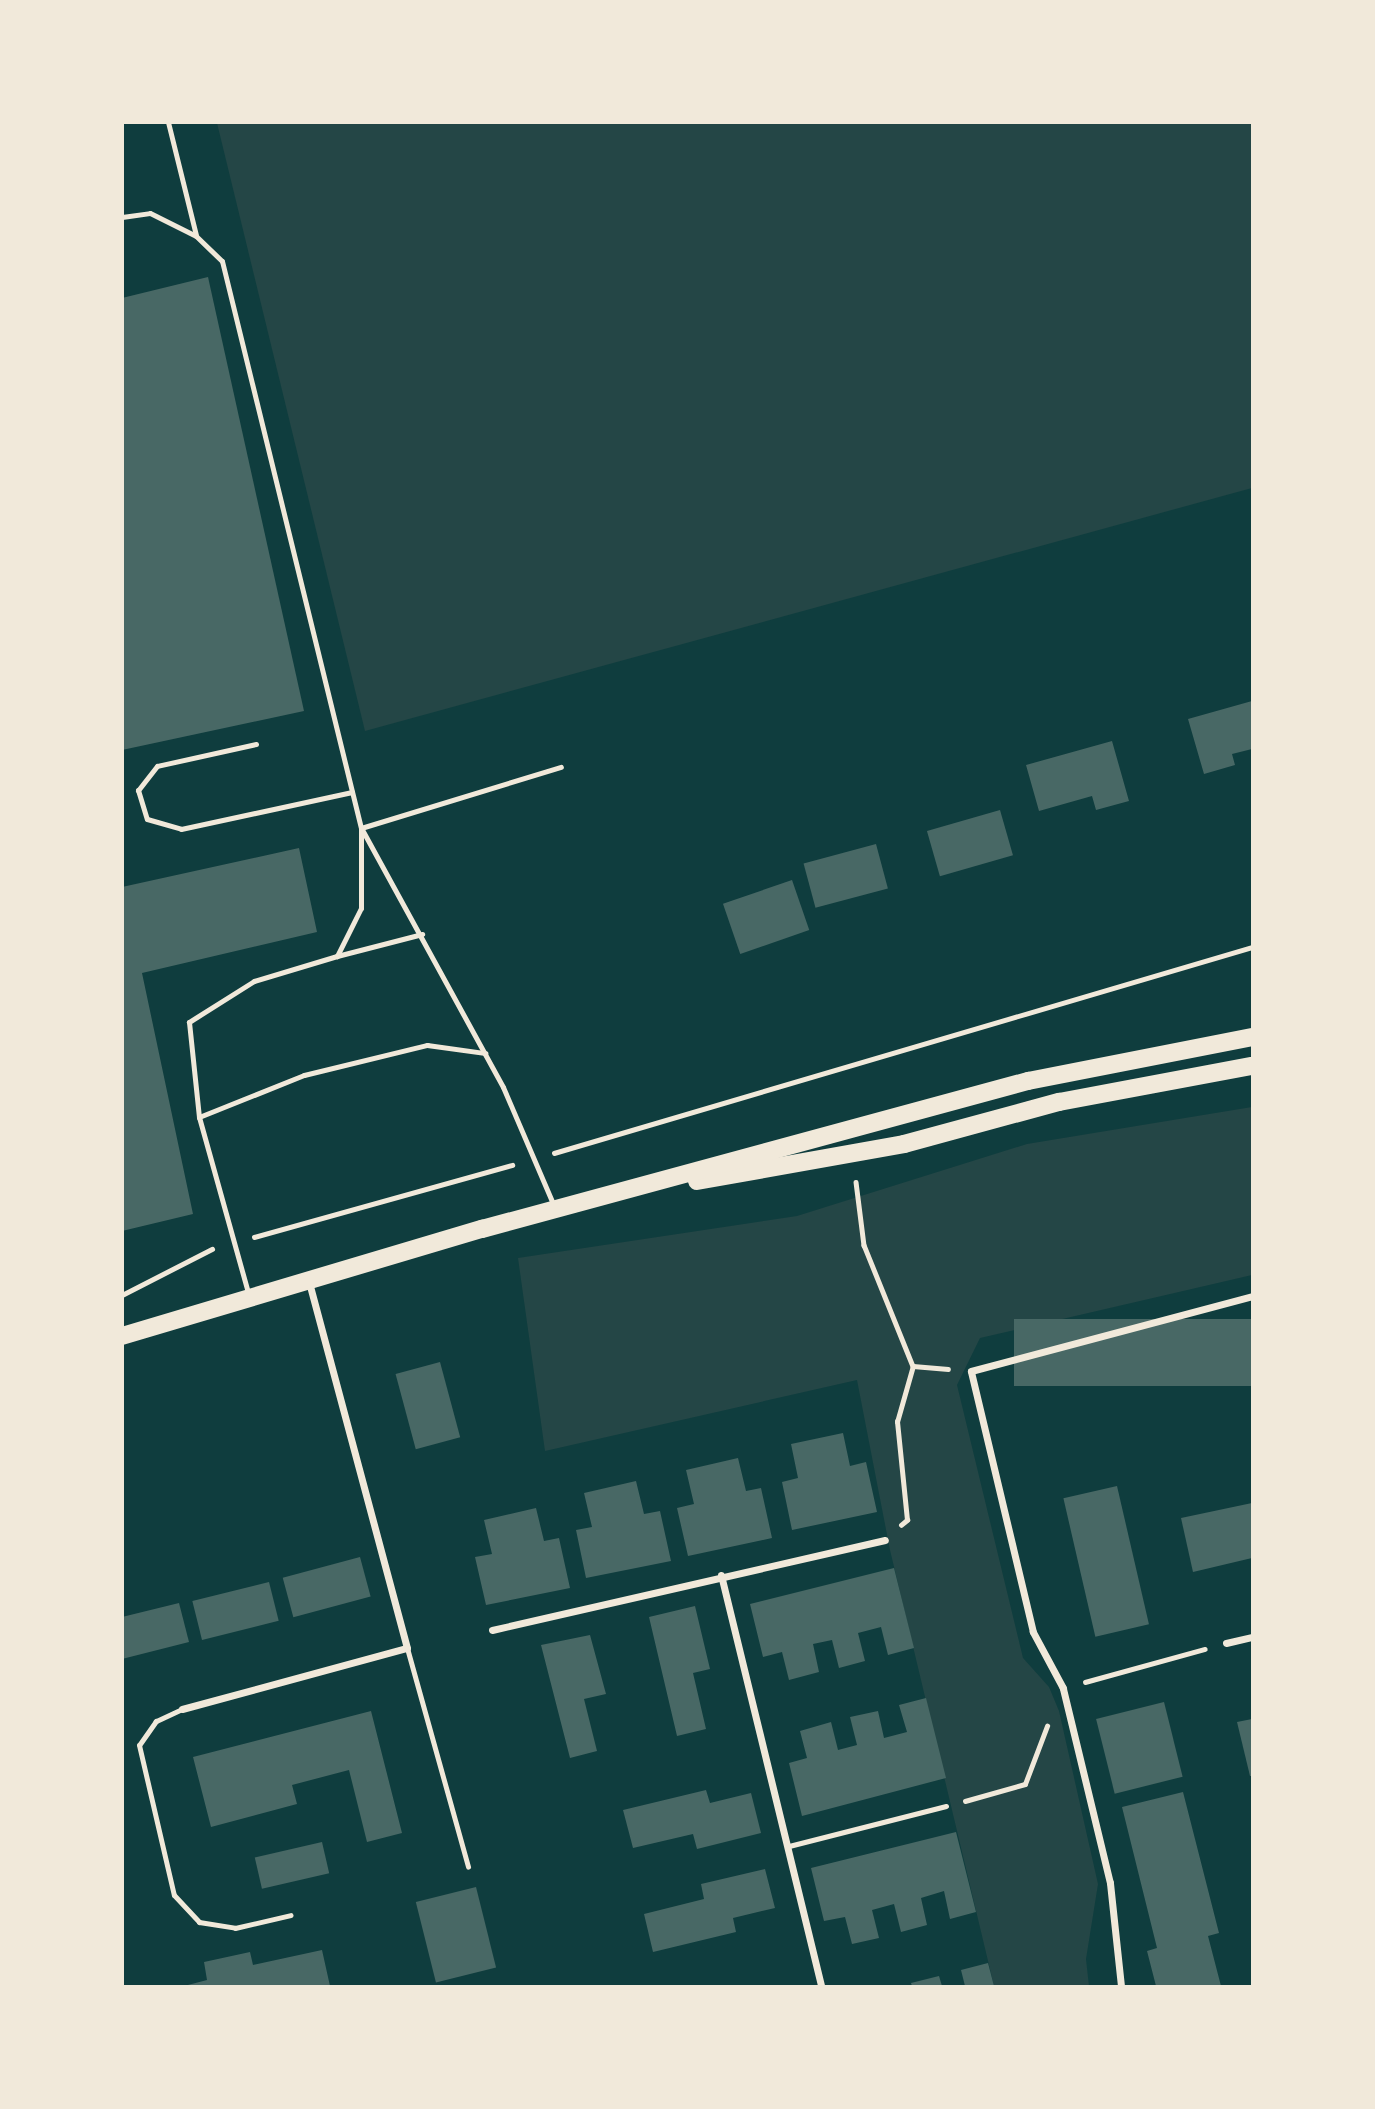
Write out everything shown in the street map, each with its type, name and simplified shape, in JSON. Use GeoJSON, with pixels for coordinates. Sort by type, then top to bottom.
{"type":"FeatureCollection","features":[{"type":"Feature","properties":{"kind":"main road"},"geometry":{"type":"LineString","coordinates":[[122,1336],[583,1201],[1028,1081],[1252,1037]]}},
{"type":"Feature","properties":{"kind":"main road"},"geometry":{"type":"LineString","coordinates":[[583,1201],[904,1144],[1059,1102],[1252,1066]]}},
{"type":"Feature","properties":{"kind":"street"},"geometry":{"type":"LineString","coordinates":[[182,1709],[407,1648],[309,1282]]}},
{"type":"Feature","properties":{"kind":"street"},"geometry":{"type":"LineString","coordinates":[[1121,1986],[1110,1883],[1063,1688],[1033,1632],[971,1371],[1252,1296]]}},
{"type":"Feature","properties":{"kind":"street"},"geometry":{"type":"LineString","coordinates":[[492,1630],[721,1575],[885,1540]]}},
{"type":"Feature","properties":{"kind":"street"},"geometry":{"type":"LineString","coordinates":[[721,1575],[821,1986]]}},
{"type":"Feature","properties":{"kind":"street"},"geometry":{"type":"LineString","coordinates":[[1226,1643],[1252,1637]]}},
{"type":"Feature","properties":{"kind":"lane"},"geometry":{"type":"LineString","coordinates":[[168,122],[196,236]]}},
{"type":"Feature","properties":{"kind":"lane"},"geometry":{"type":"LineString","coordinates":[[122,217],[150,213],[196,236],[222,261],[360,828],[360,908],[337,956]]}},
{"type":"Feature","properties":{"kind":"lane"},"geometry":{"type":"LineString","coordinates":[[256,744],[157,766],[138,790],[147,819],[181,829],[352,792]]}},
{"type":"Feature","properties":{"kind":"lane"},"geometry":{"type":"LineString","coordinates":[[360,828],[561,766]]}},
{"type":"Feature","properties":{"kind":"lane"},"geometry":{"type":"LineString","coordinates":[[360,828],[422,934],[485,1053],[555,1209]]}},
{"type":"Feature","properties":{"kind":"lane"},"geometry":{"type":"LineString","coordinates":[[250,1299],[199,1118],[189,1022],[254,981],[422,934]]}},
{"type":"Feature","properties":{"kind":"lane"},"geometry":{"type":"LineString","coordinates":[[199,1118],[304,1075],[427,1045],[485,1053]]}},
{"type":"Feature","properties":{"kind":"lane"},"geometry":{"type":"LineString","coordinates":[[407,1648],[468,1867]]}},
{"type":"Feature","properties":{"kind":"lane"},"geometry":{"type":"LineString","coordinates":[[182,1709],[156,1721],[139,1745],[174,1895],[199,1922],[235,1928],[291,1915]]}},
{"type":"Feature","properties":{"kind":"lane"},"geometry":{"type":"LineString","coordinates":[[789,1846],[946,1806]]}},
{"type":"Feature","properties":{"kind":"path"},"geometry":{"type":"LineString","coordinates":[[122,1295],[202,1252],[234,1242],[534,1159],[1252,947]]}},
{"type":"Feature","properties":{"kind":"path"},"geometry":{"type":"LineString","coordinates":[[856,1182],[864,1245],[914,1366],[897,1422],[907,1520],[885,1540]]}},
{"type":"Feature","properties":{"kind":"path"},"geometry":{"type":"LineString","coordinates":[[914,1366],[971,1371]]}},
{"type":"Feature","properties":{"kind":"path"},"geometry":{"type":"LineString","coordinates":[[946,1806],[1025,1784],[1063,1688],[1226,1643]]}},
{"type":"Feature","properties":{"kind":"shaded area"},"geometry":{"type":"Polygon","coordinates":[[[217,123],[1252,123],[1252,488],[365,731],[217,123]]]}},
{"type":"Feature","properties":{"kind":"shaded area"},"geometry":{"type":"Polygon","coordinates":[[[1252,1107],[1252,1275],[980,1338],[957,1385],[1023,1658],[1049,1687],[1059,1711],[1098,1884],[1086,1959],[1089,1986],[994,1986],[890,1550],[857,1380],[545,1451],[518,1258],[797,1216],[1027,1144],[1252,1107]]]}},
{"type":"Feature","properties":{"kind":"building"},"geometry":{"type":"Polygon","coordinates":[[[208,277],[304,711],[122,750],[122,298],[208,277]]]}},
{"type":"Feature","properties":{"kind":"building"},"geometry":{"type":"Polygon","coordinates":[[[1252,701],[1252,749],[1232,754],[1235,765],[1204,774],[1188,719],[1252,701]]]}},
{"type":"Feature","properties":{"kind":"building"},"geometry":{"type":"Polygon","coordinates":[[[1112,741],[1129,801],[1096,810],[1092,796],[1039,811],[1026,765],[1112,741]]]}},
{"type":"Feature","properties":{"kind":"building"},"geometry":{"type":"Polygon","coordinates":[[[1000,810],[1013,855],[940,876],[927,831],[1000,810]]]}},
{"type":"Feature","properties":{"kind":"building"},"geometry":{"type":"Polygon","coordinates":[[[876,844],[888,888],[815,908],[804,863],[876,844]]]}},
{"type":"Feature","properties":{"kind":"building"},"geometry":{"type":"Polygon","coordinates":[[[299,848],[317,932],[142,973],[193,1214],[122,1231],[122,887],[299,848]]]}},
{"type":"Feature","properties":{"kind":"building"},"geometry":{"type":"Polygon","coordinates":[[[792,880],[809,930],[740,954],[723,904],[792,880]]]}},
{"type":"Feature","properties":{"kind":"building"},"geometry":{"type":"Polygon","coordinates":[[[1014,1319],[1252,1319],[1252,1386],[1014,1386],[1014,1319]]]}},
{"type":"Feature","properties":{"kind":"building"},"geometry":{"type":"Polygon","coordinates":[[[440,1362],[460,1437],[416,1449],[396,1374],[440,1362]]]}},
{"type":"Feature","properties":{"kind":"building"},"geometry":{"type":"Polygon","coordinates":[[[843,1433],[850,1466],[866,1462],[877,1512],[792,1530],[782,1482],[798,1478],[791,1444],[843,1433]]]}},
{"type":"Feature","properties":{"kind":"building"},"geometry":{"type":"Polygon","coordinates":[[[738,1458],[746,1491],[761,1488],[772,1538],[688,1556],[677,1508],[694,1504],[686,1470],[738,1458]]]}},
{"type":"Feature","properties":{"kind":"building"},"geometry":{"type":"Polygon","coordinates":[[[636,1481],[644,1514],[660,1511],[671,1561],[586,1578],[576,1530],[592,1527],[584,1493],[636,1481]]]}},
{"type":"Feature","properties":{"kind":"building"},"geometry":{"type":"Polygon","coordinates":[[[1117,1486],[1149,1624],[1095,1637],[1063,1498],[1117,1486]]]}},
{"type":"Feature","properties":{"kind":"building"},"geometry":{"type":"Polygon","coordinates":[[[1252,1503],[1252,1558],[1193,1572],[1181,1518],[1252,1503]]]}},
{"type":"Feature","properties":{"kind":"building"},"geometry":{"type":"Polygon","coordinates":[[[536,1508],[544,1541],[559,1538],[570,1588],[486,1605],[475,1557],[492,1554],[484,1520],[536,1508]]]}},
{"type":"Feature","properties":{"kind":"building"},"geometry":{"type":"Polygon","coordinates":[[[360,1557],[371,1597],[293,1617],[283,1578],[360,1557]]]}},
{"type":"Feature","properties":{"kind":"building"},"geometry":{"type":"Polygon","coordinates":[[[894,1568],[914,1648],[888,1655],[881,1627],[858,1633],[865,1661],[839,1668],[832,1640],[813,1644],[819,1672],[789,1680],[782,1652],[763,1657],[750,1604],[894,1568]]]}},
{"type":"Feature","properties":{"kind":"building"},"geometry":{"type":"Polygon","coordinates":[[[269,1582],[279,1621],[202,1640],[192,1601],[269,1582]]]}},
{"type":"Feature","properties":{"kind":"building"},"geometry":{"type":"Polygon","coordinates":[[[179,1603],[189,1642],[122,1659],[122,1617],[179,1603]]]}},
{"type":"Feature","properties":{"kind":"building"},"geometry":{"type":"Polygon","coordinates":[[[695,1606],[710,1669],[693,1673],[706,1729],[677,1736],[649,1617],[695,1606]]]}},
{"type":"Feature","properties":{"kind":"building"},"geometry":{"type":"Polygon","coordinates":[[[590,1635],[606,1694],[584,1699],[597,1751],[570,1758],[541,1645],[590,1635]]]}},
{"type":"Feature","properties":{"kind":"building"},"geometry":{"type":"Polygon","coordinates":[[[926,1698],[946,1778],[802,1816],[789,1763],[807,1758],[800,1731],[831,1722],[838,1750],[857,1745],[850,1717],[878,1711],[884,1738],[907,1732],[899,1705],[926,1698]]]}},
{"type":"Feature","properties":{"kind":"building"},"geometry":{"type":"Polygon","coordinates":[[[1164,1702],[1183,1777],[1115,1794],[1096,1719],[1164,1702]]]}},
{"type":"Feature","properties":{"kind":"building"},"geometry":{"type":"Polygon","coordinates":[[[371,1711],[402,1833],[367,1842],[349,1770],[292,1785],[297,1804],[211,1827],[193,1757],[371,1711]]]}},
{"type":"Feature","properties":{"kind":"building"},"geometry":{"type":"Polygon","coordinates":[[[1252,1719],[1252,1776],[1250,1776],[1237,1722],[1252,1719]]]}},
{"type":"Feature","properties":{"kind":"building"},"geometry":{"type":"Polygon","coordinates":[[[706,1790],[710,1803],[751,1793],[761,1833],[697,1849],[693,1834],[633,1848],[623,1810],[706,1790]]]}},
{"type":"Feature","properties":{"kind":"building"},"geometry":{"type":"Polygon","coordinates":[[[1183,1792],[1219,1933],[1208,1936],[1221,1986],[1156,1986],[1147,1951],[1157,1948],[1122,1807],[1183,1792]]]}},
{"type":"Feature","properties":{"kind":"building"},"geometry":{"type":"Polygon","coordinates":[[[956,1832],[976,1912],[950,1919],[944,1891],[921,1898],[927,1925],[901,1932],[894,1904],[872,1910],[879,1938],[852,1944],[845,1917],[824,1921],[811,1868],[956,1832]]]}},
{"type":"Feature","properties":{"kind":"building"},"geometry":{"type":"Polygon","coordinates":[[[322,1842],[329,1873],[262,1889],[255,1858],[322,1842]]]}},
{"type":"Feature","properties":{"kind":"building"},"geometry":{"type":"Polygon","coordinates":[[[765,1869],[775,1908],[733,1918],[736,1932],[653,1952],[644,1914],[704,1899],[701,1884],[765,1869]]]}},
{"type":"Feature","properties":{"kind":"building"},"geometry":{"type":"Polygon","coordinates":[[[476,1887],[496,1968],[436,1983],[416,1902],[476,1887]]]}},
{"type":"Feature","properties":{"kind":"building"},"geometry":{"type":"Polygon","coordinates":[[[322,1950],[330,1986],[184,1986],[207,1980],[204,1962],[250,1952],[253,1965],[322,1950]]]}},
{"type":"Feature","properties":{"kind":"building"},"geometry":{"type":"Polygon","coordinates":[[[988,1963],[994,1986],[965,1986],[961,1970],[988,1963]]]}},
{"type":"Feature","properties":{"kind":"building"},"geometry":{"type":"Polygon","coordinates":[[[939,1976],[942,1986],[912,1986],[911,1983],[939,1976]]]}}]}
